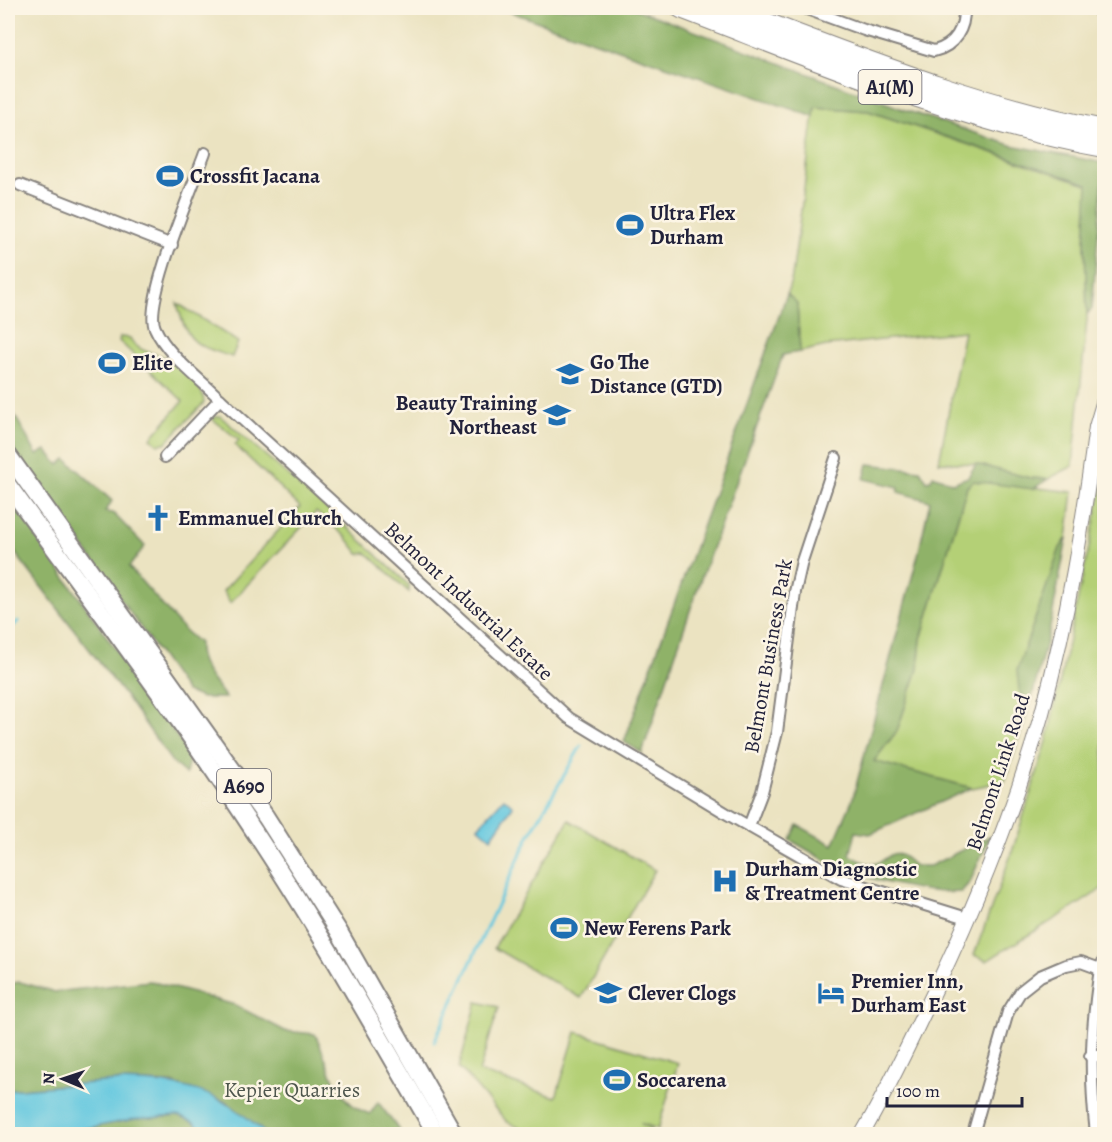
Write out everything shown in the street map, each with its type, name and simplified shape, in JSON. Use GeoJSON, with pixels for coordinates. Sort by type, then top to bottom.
{"type":"FeatureCollection","features":[{"type":"Feature","properties":{"kind":"highway","name":"A1(M)"},"geometry":{"type":"LineString","coordinates":[[681,8],[923,100],[1021,129],[1104,147]]}},
{"type":"Feature","properties":{"kind":"highway","name":"A1(M)"},"geometry":{"type":"LineString","coordinates":[[727,8],[938,87],[1025,113],[1104,130]]}},
{"type":"Feature","properties":{"kind":"highway","name":"A690"},"geometry":{"type":"LineString","coordinates":[[8,455],[266,818],[338,930],[454,1134]]}},
{"type":"Feature","properties":{"kind":"highway","name":"A690"},"geometry":{"type":"LineString","coordinates":[[8,485],[202,753],[253,828],[324,941],[436,1134]]}},
{"type":"Feature","properties":{"kind":"highway"},"geometry":{"type":"LineString","coordinates":[[388,1018],[466,1134]]}},
{"type":"Feature","properties":{"kind":"street"},"geometry":{"type":"LineString","coordinates":[[804,8],[864,30],[934,51],[952,42],[960,32],[965,19],[964,8]]}},
{"type":"Feature","properties":{"kind":"street"},"geometry":{"type":"LineString","coordinates":[[1099,8],[1104,21]]}},
{"type":"Feature","properties":{"kind":"street","name":"Belmont Industrial Estate"},"geometry":{"type":"LineString","coordinates":[[205,153],[156,291],[152,319],[168,346],[220,399],[548,702],[605,741],[748,826],[859,886],[941,908],[968,918]]}},
{"type":"Feature","properties":{"kind":"street"},"geometry":{"type":"LineString","coordinates":[[20,185],[172,245]]}},
{"type":"Feature","properties":{"kind":"street"},"geometry":{"type":"LineString","coordinates":[[165,457],[220,399]]}},
{"type":"Feature","properties":{"kind":"street","name":"Belmont Link Road"},"geometry":{"type":"LineString","coordinates":[[862,1134],[903,1056],[968,918],[1015,799],[1042,713],[1062,628],[1096,427],[1104,400]]}},
{"type":"Feature","properties":{"kind":"street","name":"Belmont Business Park"},"geometry":{"type":"LineString","coordinates":[[748,826],[762,792],[773,750],[787,639],[802,561],[836,458]]}},
{"type":"Feature","properties":{"kind":"street"},"geometry":{"type":"LineString","coordinates":[[974,1134],[1008,1012],[1021,991],[1040,976],[1066,965],[1081,962],[1102,964],[1090,1056],[1096,1134]]}},
{"type":"Feature","properties":{"kind":"street"},"geometry":{"type":"LineString","coordinates":[[1090,1056],[1104,1056]]}},
{"type":"Feature","properties":{"kind":"green space"},"geometry":{"type":"Polygon","coordinates":[[[500,8],[633,8],[905,110],[1011,145],[1104,163],[1092,309],[1087,314],[1085,242],[1088,184],[868,111],[815,107],[814,117],[500,8]]]}},
{"type":"Feature","properties":{"kind":"green space"},"geometry":{"type":"Polygon","coordinates":[[[815,107],[868,111],[1089,185],[1085,242],[1087,319],[1073,466],[1048,479],[1030,478],[976,464],[939,462],[964,331],[826,346],[800,352],[797,303],[787,294],[792,277],[815,107]]]}},
{"type":"Feature","properties":{"kind":"green space"},"geometry":{"type":"Polygon","coordinates":[[[787,294],[797,303],[800,352],[783,355],[698,587],[642,753],[624,742],[787,294]]]}},
{"type":"Feature","properties":{"kind":"green space"},"geometry":{"type":"Polygon","coordinates":[[[177,303],[238,342],[232,357],[194,341],[185,327],[177,303]]]}},
{"type":"Feature","properties":{"kind":"green space"},"geometry":{"type":"Polygon","coordinates":[[[120,337],[130,338],[143,350],[176,363],[193,378],[201,391],[204,403],[165,443],[158,444],[151,438],[183,401],[119,341],[120,337]]]}},
{"type":"Feature","properties":{"kind":"green space"},"geometry":{"type":"Polygon","coordinates":[[[8,403],[37,455],[46,450],[59,465],[66,459],[112,501],[105,512],[113,513],[145,546],[129,567],[184,630],[199,643],[203,665],[226,698],[202,698],[186,692],[64,519],[23,467],[8,441],[8,403]]]}},
{"type":"Feature","properties":{"kind":"green space"},"geometry":{"type":"Polygon","coordinates":[[[220,416],[334,515],[409,585],[409,592],[367,553],[359,554],[346,537],[316,512],[230,603],[223,591],[300,507],[235,445],[239,440],[211,418],[220,416]]]}},
{"type":"Feature","properties":{"kind":"green space"},"geometry":{"type":"Polygon","coordinates":[[[868,464],[920,470],[927,481],[931,480],[933,475],[953,483],[968,477],[976,464],[1030,478],[1048,479],[1033,489],[973,481],[967,487],[921,639],[918,669],[897,731],[874,761],[972,788],[870,834],[856,832],[850,855],[873,864],[895,853],[915,866],[930,866],[990,836],[970,882],[961,892],[932,891],[862,876],[829,862],[790,840],[798,825],[833,845],[852,801],[918,555],[930,501],[898,492],[899,487],[864,479],[868,464]]]}},
{"type":"Feature","properties":{"kind":"green space"},"geometry":{"type":"Polygon","coordinates":[[[1104,478],[1104,887],[987,961],[974,955],[1012,852],[1047,741],[1104,478]]]}},
{"type":"Feature","properties":{"kind":"green space"},"geometry":{"type":"Polygon","coordinates":[[[973,481],[1073,492],[1067,538],[1060,548],[1019,690],[1030,705],[1005,781],[972,788],[873,762],[897,731],[918,669],[921,639],[967,487],[973,481]]]}},
{"type":"Feature","properties":{"kind":"green space"},"geometry":{"type":"Polygon","coordinates":[[[8,496],[190,755],[186,774],[172,762],[129,701],[16,554],[8,540],[8,496]]]}},
{"type":"Feature","properties":{"kind":"green space"},"geometry":{"type":"Polygon","coordinates":[[[1067,538],[1050,627],[1030,705],[1019,690],[1017,670],[1060,548],[1067,538]]]}},
{"type":"Feature","properties":{"kind":"green space","name":"New Ferens Park"},"geometry":{"type":"Polygon","coordinates":[[[569,820],[655,870],[581,998],[494,948],[569,820]]]}},
{"type":"Feature","properties":{"kind":"green space","name":"Kepier Quarries"},"geometry":{"type":"Polygon","coordinates":[[[150,981],[235,1005],[285,1031],[315,1034],[335,1082],[348,1101],[358,1109],[370,1114],[378,1102],[402,1134],[266,1134],[227,1102],[172,1083],[117,1081],[8,1090],[8,984],[20,982],[55,992],[150,981]]]}},
{"type":"Feature","properties":{"kind":"green space"},"geometry":{"type":"Polygon","coordinates":[[[477,1002],[499,1007],[479,1072],[556,1097],[576,1032],[678,1063],[658,1129],[640,1123],[651,1129],[649,1134],[533,1134],[507,1122],[459,1067],[477,1002]]]}},
{"type":"Feature","properties":{"kind":"green space"},"geometry":{"type":"Polygon","coordinates":[[[178,1116],[193,1122],[208,1134],[58,1134],[135,1119],[178,1116]]]}},
{"type":"Feature","properties":{"kind":"water"},"geometry":{"type":"Polygon","coordinates":[[[504,798],[513,806],[491,838],[478,827],[504,798]]]}},
{"type":"Feature","properties":{"kind":"water"},"geometry":{"type":"Polygon","coordinates":[[[117,1081],[180,1086],[198,1091],[231,1106],[266,1134],[208,1134],[193,1122],[178,1116],[135,1119],[58,1134],[8,1134],[8,1090],[117,1081]]]}},
{"type":"Feature","properties":{"kind":"waterway"},"geometry":{"type":"LineString","coordinates":[[8,632],[18,621]]}},
{"type":"Feature","properties":{"kind":"waterway"},"geometry":{"type":"LineString","coordinates":[[434,1042],[529,836],[581,746]]}},
{"type":"Feature","properties":{"kind":"place","name":"Crossfit Jacana"},"geometry":{"type":"Point","coordinates":[170,176]}},
{"type":"Feature","properties":{"kind":"place","name":"Ultra Flex Durham"},"geometry":{"type":"Point","coordinates":[630,225]}},
{"type":"Feature","properties":{"kind":"place","name":"Elite"},"geometry":{"type":"Point","coordinates":[112,363]}},
{"type":"Feature","properties":{"kind":"place","name":"Go The Distance (GTD)"},"geometry":{"type":"Point","coordinates":[570,374]}},
{"type":"Feature","properties":{"kind":"place","name":"Beauty Training Northeast"},"geometry":{"type":"Point","coordinates":[557,415]}},
{"type":"Feature","properties":{"kind":"place","name":"Emmanuel Church"},"geometry":{"type":"Point","coordinates":[158,518]}},
{"type":"Feature","properties":{"kind":"place","name":"Durham Diagnostic & Treatment Centre"},"geometry":{"type":"Point","coordinates":[725,881]}},
{"type":"Feature","properties":{"kind":"place","name":"New Ferens Park"},"geometry":{"type":"Point","coordinates":[564,928]}},
{"type":"Feature","properties":{"kind":"place","name":"Clever Clogs"},"geometry":{"type":"Point","coordinates":[608,993]}},
{"type":"Feature","properties":{"kind":"place","name":"Premier Inn, Durham East"},"geometry":{"type":"Point","coordinates":[831,993]}},
{"type":"Feature","properties":{"kind":"place","name":"Soccarena"},"geometry":{"type":"Point","coordinates":[617,1080]}}]}
